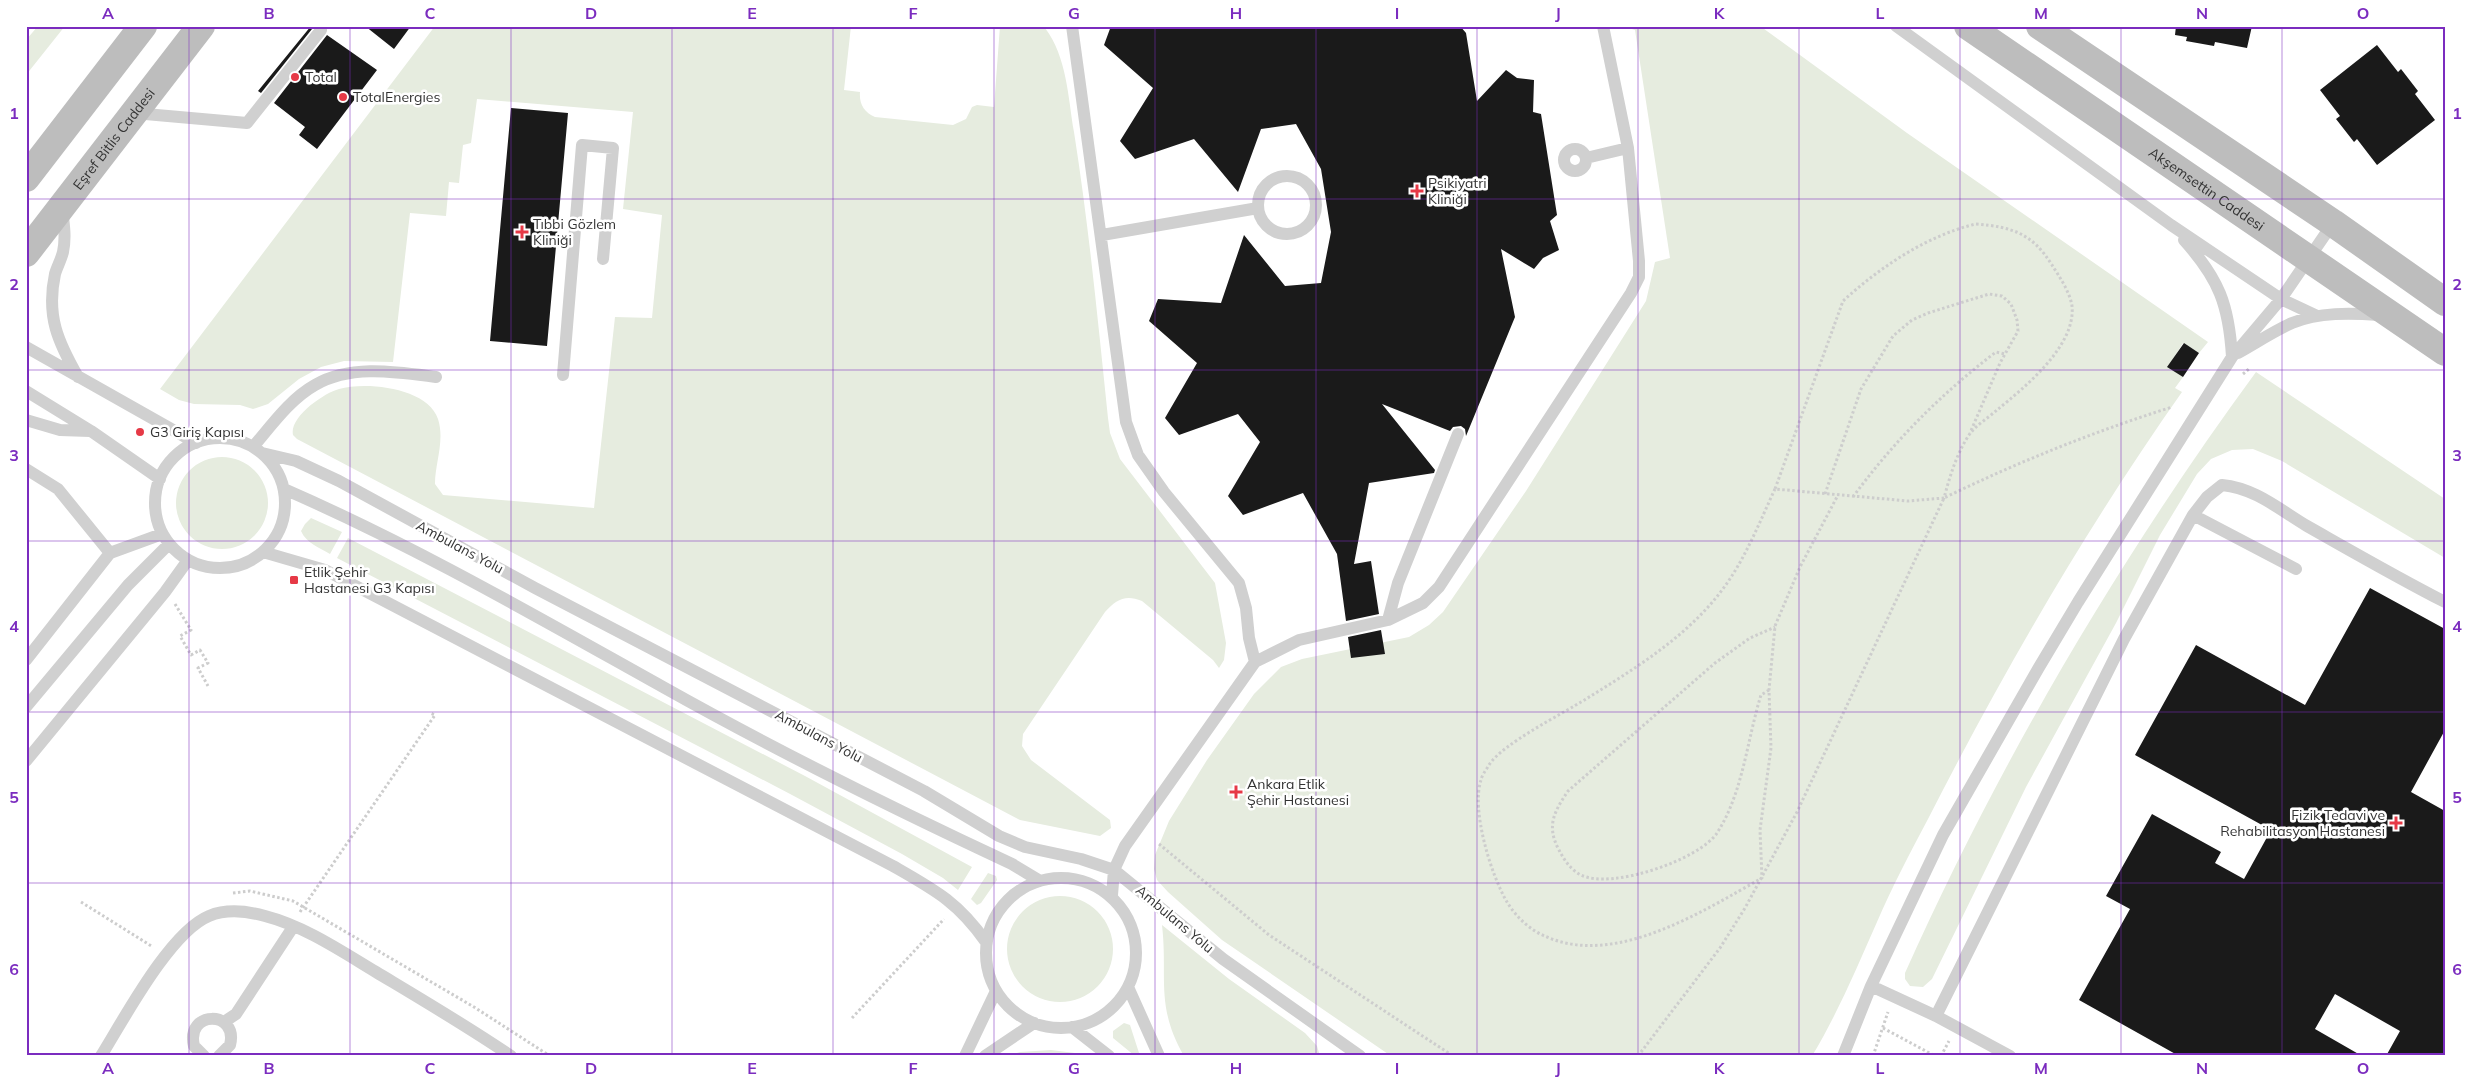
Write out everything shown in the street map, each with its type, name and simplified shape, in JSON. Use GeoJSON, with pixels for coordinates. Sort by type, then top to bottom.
{"type":"FeatureCollection","features":[{"type":"Feature","properties":{"kind":"main road"},"geometry":{"type":"LineString","coordinates":[[26,178],[143,26]]}},
{"type":"Feature","properties":{"kind":"main road","name":"Eşref Bitlis Caddesi"},"geometry":{"type":"LineString","coordinates":[[26,253],[201,26]]}},
{"type":"Feature","properties":{"kind":"main road","name":"Akşemsettin Caddesi"},"geometry":{"type":"LineString","coordinates":[[1968,26],[2445,352]]}},
{"type":"Feature","properties":{"kind":"main road"},"geometry":{"type":"LineString","coordinates":[[2040,26],[2333,223],[2445,302]]}},
{"type":"Feature","properties":{"kind":"lane"},"geometry":{"type":"LineString","coordinates":[[134,113],[247,123],[322,30],[319,26]]}},
{"type":"Feature","properties":{"kind":"lane"},"geometry":{"type":"LineString","coordinates":[[1072,26],[1126,422],[1138,455],[1164,492],[1239,583],[1246,608],[1249,638],[1255,662]]}},
{"type":"Feature","properties":{"kind":"lane"},"geometry":{"type":"LineString","coordinates":[[1112,895],[1114,870],[1125,846],[1255,662],[1299,640],[1388,620],[1423,602],[1439,587],[1631,293],[1639,277],[1639,261],[1628,148],[1603,26]]}},
{"type":"Feature","properties":{"kind":"lane"},"geometry":{"type":"LineString","coordinates":[[1896,26],[2171,225],[2281,299],[2318,316]]}},
{"type":"Feature","properties":{"kind":"lane"},"geometry":{"type":"LineString","coordinates":[[563,375],[582,145],[613,148],[603,259]]}},
{"type":"Feature","properties":{"kind":"lane"},"geometry":{"type":"LineString","coordinates":[[1586,158],[1628,148]]}},
{"type":"Feature","properties":{"kind":"lane"},"geometry":{"type":"LineString","coordinates":[[1287,175],[1296,177],[1311,187],[1316,205],[1315,214],[1304,229],[1285,234],[1275,232],[1267,226],[1258,208],[1259,198],[1263,189],[1270,182],[1287,175]]}},
{"type":"Feature","properties":{"kind":"lane"},"geometry":{"type":"LineString","coordinates":[[62,207],[65,231],[63,252],[52,294],[52,312],[60,344],[80,379]]}},
{"type":"Feature","properties":{"kind":"lane"},"geometry":{"type":"LineString","coordinates":[[1102,235],[1258,208]]}},
{"type":"Feature","properties":{"kind":"lane"},"geometry":{"type":"LineString","coordinates":[[1842,1056],[1871,986],[1943,835],[2009,718],[2078,602],[2232,357],[2281,299],[2333,223]]}},
{"type":"Feature","properties":{"kind":"lane"},"geometry":{"type":"LineString","coordinates":[[2171,225],[2202,259],[2215,280],[2225,302],[2230,326],[2232,357]]}},
{"type":"Feature","properties":{"kind":"lane"},"geometry":{"type":"LineString","coordinates":[[2232,357],[2293,323],[2318,316],[2361,313],[2392,316]]}},
{"type":"Feature","properties":{"kind":"lane"},"geometry":{"type":"LineString","coordinates":[[26,347],[196,443]]}},
{"type":"Feature","properties":{"kind":"lane"},"geometry":{"type":"LineString","coordinates":[[257,450],[300,396],[329,378],[366,372],[398,372],[436,377]]}},
{"type":"Feature","properties":{"kind":"lane"},"geometry":{"type":"LineString","coordinates":[[26,391],[91,431],[160,479]]}},
{"type":"Feature","properties":{"kind":"lane"},"geometry":{"type":"LineString","coordinates":[[26,420],[60,430],[91,431]]}},
{"type":"Feature","properties":{"kind":"lane"},"geometry":{"type":"LineString","coordinates":[[1388,620],[1398,583],[1458,434]]}},
{"type":"Feature","properties":{"kind":"lane"},"geometry":{"type":"LineString","coordinates":[[215,438],[235,440],[257,450],[276,469],[284,489],[285,512],[277,534],[263,552],[246,563],[227,568],[207,567],[188,560],[166,539],[156,516],[155,497],[160,479],[168,464],[180,452],[196,443],[215,438]]}},
{"type":"Feature","properties":{"kind":"lane","name":"Ambulans Yolu"},"geometry":{"type":"LineString","coordinates":[[257,450],[296,461],[339,481],[527,584],[924,791],[999,836],[1024,847],[1080,859],[1114,870],[1222,959],[1354,1054]]}},
{"type":"Feature","properties":{"kind":"lane"},"geometry":{"type":"LineString","coordinates":[[26,469],[58,489],[110,553]]}},
{"type":"Feature","properties":{"kind":"lane"},"geometry":{"type":"LineString","coordinates":[[1936,1016],[2124,638],[2193,515],[2207,497],[2222,484],[2238,486],[2252,491],[2300,521],[2445,602]]}},
{"type":"Feature","properties":{"kind":"lane"},"geometry":{"type":"LineString","coordinates":[[284,489],[353,519],[606,654],[760,740],[1012,864],[1040,881]]}},
{"type":"Feature","properties":{"kind":"lane"},"geometry":{"type":"LineString","coordinates":[[2193,515],[2296,569]]}},
{"type":"Feature","properties":{"kind":"lane"},"geometry":{"type":"LineString","coordinates":[[26,660],[110,553],[166,539]]}},
{"type":"Feature","properties":{"kind":"lane"},"geometry":{"type":"LineString","coordinates":[[26,707],[166,539]]}},
{"type":"Feature","properties":{"kind":"lane"},"geometry":{"type":"LineString","coordinates":[[263,552],[325,570],[893,866],[926,885],[956,906],[971,920],[986,942]]}},
{"type":"Feature","properties":{"kind":"lane"},"geometry":{"type":"LineString","coordinates":[[26,761],[165,592],[188,560]]}},
{"type":"Feature","properties":{"kind":"lane"},"geometry":{"type":"LineString","coordinates":[[1054,877],[1079,879],[1112,895],[1120,904],[1132,925],[1137,950],[1134,974],[1124,996],[1106,1014],[1084,1025],[1058,1028],[1034,1023],[1012,1010],[995,993],[987,967],[986,942],[994,918],[1010,898],[1024,888],[1054,877]]}},
{"type":"Feature","properties":{"kind":"lane"},"geometry":{"type":"LineString","coordinates":[[101,1056],[165,956],[182,935],[197,923],[216,914],[244,912],[266,916],[330,945],[511,1056]]}},
{"type":"Feature","properties":{"kind":"lane"},"geometry":{"type":"LineString","coordinates":[[224,1022],[236,1014],[293,927]]}},
{"type":"Feature","properties":{"kind":"lane"},"geometry":{"type":"LineString","coordinates":[[1871,986],[1936,1016],[2010,1056]]}},
{"type":"Feature","properties":{"kind":"lane"},"geometry":{"type":"LineString","coordinates":[[1128,987],[1159,1056]]}},
{"type":"Feature","properties":{"kind":"lane"},"geometry":{"type":"LineString","coordinates":[[965,1056],[995,993]]}},
{"type":"Feature","properties":{"kind":"lane"},"geometry":{"type":"LineString","coordinates":[[204,1056],[194,1046],[192,1039],[196,1027],[206,1019],[218,1019],[228,1027],[232,1039],[227,1051],[219,1056]]}},
{"type":"Feature","properties":{"kind":"lane"},"geometry":{"type":"LineString","coordinates":[[985,1056],[1034,1023]]}},
{"type":"Feature","properties":{"kind":"lane"},"geometry":{"type":"LineString","coordinates":[[1072,1027],[1109,1056]]}},
{"type":"Feature","properties":{"kind":"path"},"geometry":{"type":"LineString","coordinates":[[1762,878],[1660,932],[1598,946],[1558,942],[1535,933],[1507,902],[1494,873],[1483,835],[1478,804],[1481,780],[1490,763],[1503,752],[1618,679],[1685,630],[1725,586],[1775,489],[1843,301],[1864,282],[1918,248],[1953,229],[1976,224],[2004,227],[2023,234],[2041,248],[2061,280],[2072,305],[2070,326],[2057,353],[2023,388],[1970,434]]}},
{"type":"Feature","properties":{"kind":"path"},"geometry":{"type":"LineString","coordinates":[[1638,1056],[1720,948],[1762,878],[1797,812],[1852,700],[1908,573],[1944,498],[1951,470],[1970,434],[2000,363],[2018,331],[2011,304],[2002,296],[1989,294],[1928,312],[1912,320],[1893,336],[1861,389],[1825,494]]}},
{"type":"Feature","properties":{"kind":"path"},"geometry":{"type":"LineString","coordinates":[[1853,497],[1910,429],[1968,374],[1996,352],[2006,354]]}},
{"type":"Feature","properties":{"kind":"path"},"geometry":{"type":"LineString","coordinates":[[2239,380],[2244,372],[2250,368]]}},
{"type":"Feature","properties":{"kind":"path"},"geometry":{"type":"LineString","coordinates":[[1775,489],[1908,501],[1944,498],[2052,448],[2117,424],[2172,407]]}},
{"type":"Feature","properties":{"kind":"path"},"geometry":{"type":"LineString","coordinates":[[1762,878],[1760,830],[1771,748],[1769,690],[1775,626],[1800,567],[1838,495]]}},
{"type":"Feature","properties":{"kind":"path"},"geometry":{"type":"LineString","coordinates":[[165,592],[177,606],[191,630],[180,636],[191,655],[200,650],[208,663],[198,668],[208,686]]}},
{"type":"Feature","properties":{"kind":"path"},"geometry":{"type":"LineString","coordinates":[[1769,690],[1761,695],[1738,782],[1727,813],[1716,834],[1694,853],[1653,871],[1612,878],[1582,876],[1565,862],[1553,839],[1554,813],[1568,791],[1715,663],[1750,638],[1775,626]]}},
{"type":"Feature","properties":{"kind":"path"},"geometry":{"type":"LineString","coordinates":[[293,927],[302,906],[416,738],[435,715],[430,713]]}},
{"type":"Feature","properties":{"kind":"path"},"geometry":{"type":"LineString","coordinates":[[1158,844],[1269,935],[1453,1056]]}},
{"type":"Feature","properties":{"kind":"path"},"geometry":{"type":"LineString","coordinates":[[224,894],[250,892],[293,901],[474,1007],[550,1056]]}},
{"type":"Feature","properties":{"kind":"path"},"geometry":{"type":"LineString","coordinates":[[81,902],[157,949]]}},
{"type":"Feature","properties":{"kind":"path"},"geometry":{"type":"LineString","coordinates":[[852,1018],[956,906]]}},
{"type":"Feature","properties":{"kind":"path"},"geometry":{"type":"LineString","coordinates":[[1873,1056],[1893,995]]}},
{"type":"Feature","properties":{"kind":"path"},"geometry":{"type":"LineString","coordinates":[[1883,1028],[1935,1056]]}},
{"type":"Feature","properties":{"kind":"shaded area"},"geometry":{"type":"Polygon","coordinates":[[[38,26],[65,26],[26,75],[26,40],[38,26]]]}},
{"type":"Feature","properties":{"kind":"shaded area"},"geometry":{"type":"Polygon","coordinates":[[[435,26],[851,26],[844,90],[860,92],[860,100],[863,107],[875,117],[953,125],[966,119],[972,107],[977,105],[994,107],[1000,26],[1045,28],[1058,52],[1066,78],[1089,239],[1110,433],[1120,459],[1215,583],[1226,643],[1224,660],[1219,668],[1213,660],[1142,601],[1131,598],[1121,599],[1105,612],[1023,734],[1022,746],[1031,760],[1110,820],[1111,828],[1100,836],[1020,820],[297,439],[293,435],[296,421],[302,414],[325,395],[333,391],[365,386],[395,389],[422,400],[432,408],[438,419],[440,444],[435,484],[443,495],[594,508],[615,317],[652,318],[662,215],[623,209],[633,112],[477,99],[471,143],[463,145],[459,183],[449,182],[446,216],[410,213],[393,362],[344,361],[321,367],[299,379],[268,404],[253,409],[240,405],[194,404],[179,400],[160,389],[435,26]]]}},
{"type":"Feature","properties":{"kind":"shaded area"},"geometry":{"type":"Polygon","coordinates":[[[1623,26],[1760,26],[1907,133],[2208,342],[2199,353],[2183,343],[2168,367],[2183,377],[2175,388],[2182,392],[2113,495],[2016,655],[1901,870],[1839,1007],[1812,1056],[1391,1056],[1222,940],[1157,880],[1154,869],[1155,855],[1169,821],[1207,760],[1254,694],[1281,667],[1302,659],[1409,637],[1429,625],[1443,612],[1526,491],[1646,301],[1655,262],[1670,258],[1635,30],[1623,26]]]}},
{"type":"Feature","properties":{"kind":"shaded area"},"geometry":{"type":"Polygon","coordinates":[[[2256,372],[2445,499],[2445,558],[2282,461],[2253,449],[2232,450],[2211,459],[2197,474],[2160,535],[2116,623],[2026,787],[1932,979],[1923,987],[1910,986],[1905,979],[1905,973],[1981,816],[2022,739],[2110,588],[2205,443],[2256,372]]]}},
{"type":"Feature","properties":{"kind":"shaded area"},"geometry":{"type":"Polygon","coordinates":[[[222,457],[240,461],[254,471],[264,485],[268,503],[264,521],[254,535],[240,545],[222,549],[204,545],[190,535],[180,521],[176,503],[180,485],[190,471],[204,461],[222,457]]]}},
{"type":"Feature","properties":{"kind":"shaded area"},"geometry":{"type":"Polygon","coordinates":[[[311,518],[342,532],[330,554],[310,542],[303,535],[301,531],[311,518]]]}},
{"type":"Feature","properties":{"kind":"shaded area"},"geometry":{"type":"Polygon","coordinates":[[[348,538],[805,776],[972,867],[958,890],[943,878],[902,854],[792,795],[337,558],[348,538]]]}},
{"type":"Feature","properties":{"kind":"shaded area"},"geometry":{"type":"Polygon","coordinates":[[[988,873],[996,876],[997,880],[981,903],[977,905],[971,899],[988,873]]]}},
{"type":"Feature","properties":{"kind":"shaded area"},"geometry":{"type":"Polygon","coordinates":[[[1060,896],[1080,900],[1097,912],[1109,929],[1113,949],[1109,969],[1097,986],[1080,998],[1060,1002],[1040,998],[1023,986],[1011,969],[1007,949],[1011,929],[1023,912],[1040,900],[1060,896]]]}},
{"type":"Feature","properties":{"kind":"shaded area"},"geometry":{"type":"Polygon","coordinates":[[[1162,925],[1229,979],[1305,1033],[1317,1046],[1320,1056],[1184,1056],[1169,1022],[1166,1006],[1162,925]]]}},
{"type":"Feature","properties":{"kind":"shaded area"},"geometry":{"type":"Polygon","coordinates":[[[1124,1023],[1130,1025],[1140,1056],[1135,1056],[1113,1038],[1113,1031],[1124,1023]]]}},
{"type":"Feature","properties":{"kind":"shaded area"},"geometry":{"type":"Polygon","coordinates":[[[1051,1050],[1075,1053],[1080,1056],[1007,1056],[1020,1052],[1051,1050]]]}},
{"type":"Feature","properties":{"kind":"building"},"geometry":{"type":"Polygon","coordinates":[[[311,26],[312,29],[261,93],[258,91],[311,26]]]}},
{"type":"Feature","properties":{"kind":"building"},"geometry":{"type":"Polygon","coordinates":[[[365,26],[411,26],[394,49],[365,26]]]}},
{"type":"Feature","properties":{"kind":"building"},"geometry":{"type":"Polygon","coordinates":[[[1111,26],[1460,26],[1466,33],[1477,101],[1506,70],[1517,78],[1534,80],[1533,112],[1541,114],[1557,215],[1550,221],[1559,250],[1543,258],[1534,269],[1501,249],[1515,317],[1466,436],[1465,429],[1461,426],[1453,427],[1450,431],[1382,404],[1435,470],[1434,473],[1369,483],[1354,564],[1371,561],[1379,614],[1346,621],[1337,554],[1303,493],[1243,515],[1228,496],[1260,442],[1238,414],[1179,435],[1165,418],[1197,363],[1149,321],[1158,299],[1221,303],[1244,235],[1285,286],[1321,283],[1331,232],[1321,169],[1296,124],[1261,129],[1238,192],[1194,139],[1135,159],[1120,141],[1153,88],[1104,45],[1111,26]]]}},
{"type":"Feature","properties":{"kind":"building"},"geometry":{"type":"Polygon","coordinates":[[[2176,26],[2252,26],[2247,48],[2215,42],[2214,46],[2186,41],[2187,37],[2175,35],[2176,26]]]}},
{"type":"Feature","properties":{"kind":"building"},"geometry":{"type":"Polygon","coordinates":[[[327,35],[377,70],[317,149],[299,135],[305,127],[274,103],[327,35]]]}},
{"type":"Feature","properties":{"kind":"building"},"geometry":{"type":"Polygon","coordinates":[[[2377,45],[2398,72],[2401,69],[2418,91],[2415,94],[2435,120],[2377,165],[2357,139],[2354,142],[2336,119],[2340,116],[2320,90],[2377,45]]]}},
{"type":"Feature","properties":{"kind":"building"},"geometry":{"type":"Polygon","coordinates":[[[511,108],[568,113],[547,346],[490,341],[511,108]]]}},
{"type":"Feature","properties":{"kind":"building"},"geometry":{"type":"Polygon","coordinates":[[[2184,343],[2199,353],[2183,377],[2167,367],[2184,343]]]}},
{"type":"Feature","properties":{"kind":"building","name":"Fizik Tedavi ve Rehabilitasyon Hastanesi"},"geometry":{"type":"Polygon","coordinates":[[[2370,588],[2445,629],[2445,730],[2411,792],[2445,811],[2445,1056],[2386,1056],[2400,1031],[2335,994],[2315,1029],[2362,1056],[2179,1056],[2079,1000],[2130,909],[2106,896],[2152,814],[2221,852],[2215,863],[2244,879],[2271,830],[2135,755],[2196,645],[2305,705],[2370,588]]]}},
{"type":"Feature","properties":{"kind":"building"},"geometry":{"type":"Polygon","coordinates":[[[1381,630],[1385,654],[1351,658],[1348,637],[1381,630]]]}},
{"type":"Feature","properties":{"kind":"place","name":"Total"},"geometry":{"type":"Point","coordinates":[295,77]}},
{"type":"Feature","properties":{"kind":"place","name":"TotalEnergies"},"geometry":{"type":"Point","coordinates":[343,97]}},
{"type":"Feature","properties":{"kind":"place","name":"Psikiyatri Kliniği"},"geometry":{"type":"Point","coordinates":[1417,191]}},
{"type":"Feature","properties":{"kind":"place","name":"Tıbbi Gözlem Kliniği"},"geometry":{"type":"Point","coordinates":[522,232]}},
{"type":"Feature","properties":{"kind":"place","name":"G3 Giriş Kapısı"},"geometry":{"type":"Point","coordinates":[140,432]}},
{"type":"Feature","properties":{"kind":"place","name":"Etlik Şehir Hastanesi G3 Kapısı"},"geometry":{"type":"Point","coordinates":[294,580]}},
{"type":"Feature","properties":{"kind":"place","name":"Ankara Etlik Şehir Hastanesi"},"geometry":{"type":"Point","coordinates":[1236,792]}},
{"type":"Feature","properties":{"kind":"place","name":"Fizik Tedavi ve Rehabilitasyon Hastanesi"},"geometry":{"type":"Point","coordinates":[2396,823]}}]}
